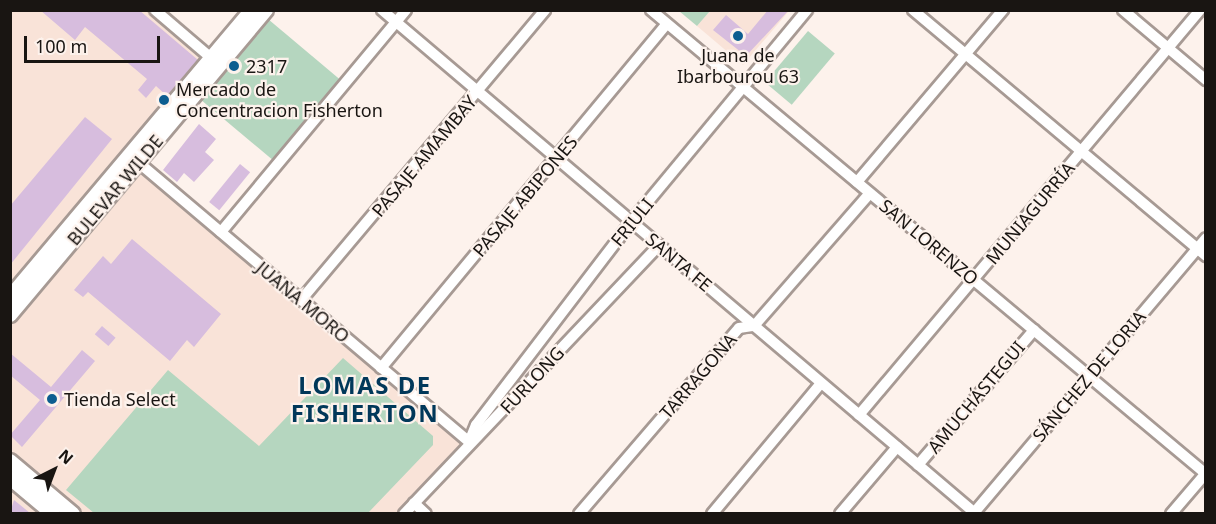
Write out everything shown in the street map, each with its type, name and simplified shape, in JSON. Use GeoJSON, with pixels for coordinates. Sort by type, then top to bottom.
{"type":"FeatureCollection","features":[{"type":"Feature","properties":{"kind":"main road","name":"BULEVAR WILDE"},"geometry":{"type":"LineString","coordinates":[[10,315],[138,162],[252,10]]}},
{"type":"Feature","properties":{"kind":"main road","name":"BULEVAR WILDE"},"geometry":{"type":"LineString","coordinates":[[10,297],[215,62],[266,10]]}},
{"type":"Feature","properties":{"kind":"main road"},"geometry":{"type":"LineString","coordinates":[[10,461],[73,513]]}},
{"type":"Feature","properties":{"kind":"main road"},"geometry":{"type":"LineString","coordinates":[[10,478],[53,513]]}},
{"type":"Feature","properties":{"kind":"street"},"geometry":{"type":"LineString","coordinates":[[155,10],[215,62]]}},
{"type":"Feature","properties":{"kind":"street","name":"SANTA FE"},"geometry":{"type":"LineString","coordinates":[[382,10],[975,513]]}},
{"type":"Feature","properties":{"kind":"street"},"geometry":{"type":"LineString","coordinates":[[221,232],[406,10]]}},
{"type":"Feature","properties":{"kind":"street","name":"PASAJE AMAMBAY"},"geometry":{"type":"LineString","coordinates":[[301,300],[545,10]]}},
{"type":"Feature","properties":{"kind":"street","name":"SAN LORENZO"},"geometry":{"type":"LineString","coordinates":[[651,10],[1205,474]]}},
{"type":"Feature","properties":{"kind":"street","name":"FRIULI"},"geometry":{"type":"LineString","coordinates":[[469,442],[476,425],[631,222],[807,10]]}},
{"type":"Feature","properties":{"kind":"street"},"geometry":{"type":"LineString","coordinates":[[913,10],[1201,252]]}},
{"type":"Feature","properties":{"kind":"street"},"geometry":{"type":"LineString","coordinates":[[857,182],[1003,10]]}},
{"type":"Feature","properties":{"kind":"street"},"geometry":{"type":"LineString","coordinates":[[1123,10],[1206,80]]}},
{"type":"Feature","properties":{"kind":"street","name":"MUNIAGURRÍA"},"geometry":{"type":"LineString","coordinates":[[859,414],[1200,10]]}},
{"type":"Feature","properties":{"kind":"street","name":"PASAJE ABIPONES"},"geometry":{"type":"LineString","coordinates":[[381,368],[667,24]]}},
{"type":"Feature","properties":{"kind":"street","name":"JUANA MORO"},"geometry":{"type":"LineString","coordinates":[[138,162],[469,442]]}},
{"type":"Feature","properties":{"kind":"street","name":"TARRAGONA"},"geometry":{"type":"LineString","coordinates":[[579,513],[739,328],[754,326],[870,193]]}},
{"type":"Feature","properties":{"kind":"street","name":"SÁNCHEZ DE LORIA"},"geometry":{"type":"LineString","coordinates":[[975,513],[1089,376],[1201,252],[1206,238]]}},
{"type":"Feature","properties":{"kind":"street","name":"FURLONG"},"geometry":{"type":"LineString","coordinates":[[404,513],[469,442],[659,245]]}},
{"type":"Feature","properties":{"kind":"street","name":"AMUCHÁSTEGUI"},"geometry":{"type":"LineString","coordinates":[[918,465],[1034,330]]}},
{"type":"Feature","properties":{"kind":"street"},"geometry":{"type":"LineString","coordinates":[[712,513],[822,383]]}},
{"type":"Feature","properties":{"kind":"street","name":"AMUCHÁSTEGUI"},"geometry":{"type":"LineString","coordinates":[[840,513],[897,447]]}},
{"type":"Feature","properties":{"kind":"street"},"geometry":{"type":"LineString","coordinates":[[1172,513],[1205,474]]}},
{"type":"Feature","properties":{"kind":"street"},"geometry":{"type":"LineString","coordinates":[[414,503],[426,513]]}},
{"type":"Feature","properties":{"kind":"shaded area"},"geometry":{"type":"Polygon","coordinates":[[[10,11],[155,11],[211,59],[130,155],[469,442],[404,513],[11,513],[10,11]]]}},
{"type":"Feature","properties":{"kind":"shaded area","name":"Juana de Ibarbourou 63"},"geometry":{"type":"Polygon","coordinates":[[[710,11],[789,11],[743,65],[697,26],[710,11]]]}},
{"type":"Feature","properties":{"kind":"green space"},"geometry":{"type":"Polygon","coordinates":[[[679,11],[710,11],[697,26],[679,11]]]}},
{"type":"Feature","properties":{"kind":"green space"},"geometry":{"type":"Polygon","coordinates":[[[268,19],[340,79],[273,160],[201,99],[268,19]]]}},
{"type":"Feature","properties":{"kind":"green space"},"geometry":{"type":"Polygon","coordinates":[[[808,31],[835,53],[792,105],[765,82],[808,31]]]}},
{"type":"Feature","properties":{"kind":"green space"},"geometry":{"type":"Polygon","coordinates":[[[343,358],[433,436],[433,445],[368,513],[94,513],[66,490],[168,370],[259,446],[343,358]]]}},
{"type":"Feature","properties":{"kind":"building"},"geometry":{"type":"Polygon","coordinates":[[[40,10],[139,10],[198,60],[167,96],[156,86],[146,98],[138,90],[147,79],[85,27],[75,40],[40,10]]]}},
{"type":"Feature","properties":{"kind":"building"},"geometry":{"type":"Polygon","coordinates":[[[768,10],[789,10],[746,56],[713,30],[726,15],[748,34],[768,10]]]}},
{"type":"Feature","properties":{"kind":"building"},"geometry":{"type":"Polygon","coordinates":[[[85,117],[112,139],[10,265],[10,206],[85,117]]]}},
{"type":"Feature","properties":{"kind":"building"},"geometry":{"type":"Polygon","coordinates":[[[199,124],[216,139],[205,152],[214,160],[194,182],[184,173],[177,182],[163,170],[199,124]]]}},
{"type":"Feature","properties":{"kind":"building"},"geometry":{"type":"Polygon","coordinates":[[[240,164],[250,172],[219,210],[209,202],[240,164]]]}},
{"type":"Feature","properties":{"kind":"building"},"geometry":{"type":"Polygon","coordinates":[[[132,239],[221,314],[194,347],[187,340],[170,361],[88,292],[83,297],[74,290],[103,256],[111,264],[132,239]]]}},
{"type":"Feature","properties":{"kind":"building"},"geometry":{"type":"Polygon","coordinates":[[[102,326],[116,338],[108,346],[95,334],[102,326]]]}},
{"type":"Feature","properties":{"kind":"building"},"geometry":{"type":"Polygon","coordinates":[[[82,350],[95,361],[22,447],[10,435],[40,400],[10,375],[10,353],[51,387],[82,350]]]}},
{"type":"Feature","properties":{"kind":"building"},"geometry":{"type":"Polygon","coordinates":[[[14,500],[30,513],[10,513],[14,500]]]}},
{"type":"Feature","properties":{"kind":"place","name":"Juana de Ibarbourou 63"},"geometry":{"type":"Point","coordinates":[738,36]}},
{"type":"Feature","properties":{"kind":"place","name":"2317"},"geometry":{"type":"Point","coordinates":[234,66]}},
{"type":"Feature","properties":{"kind":"place","name":"Mercado de Concentracion Fisherton"},"geometry":{"type":"Point","coordinates":[164,100]}},
{"type":"Feature","properties":{"kind":"place","name":"Tienda Select"},"geometry":{"type":"Point","coordinates":[52,399]}},
{"type":"Feature","properties":{"kind":"district","name":"LOMAS DE FISHERTON"},"geometry":{"type":"Point","coordinates":[365,399]}}]}
